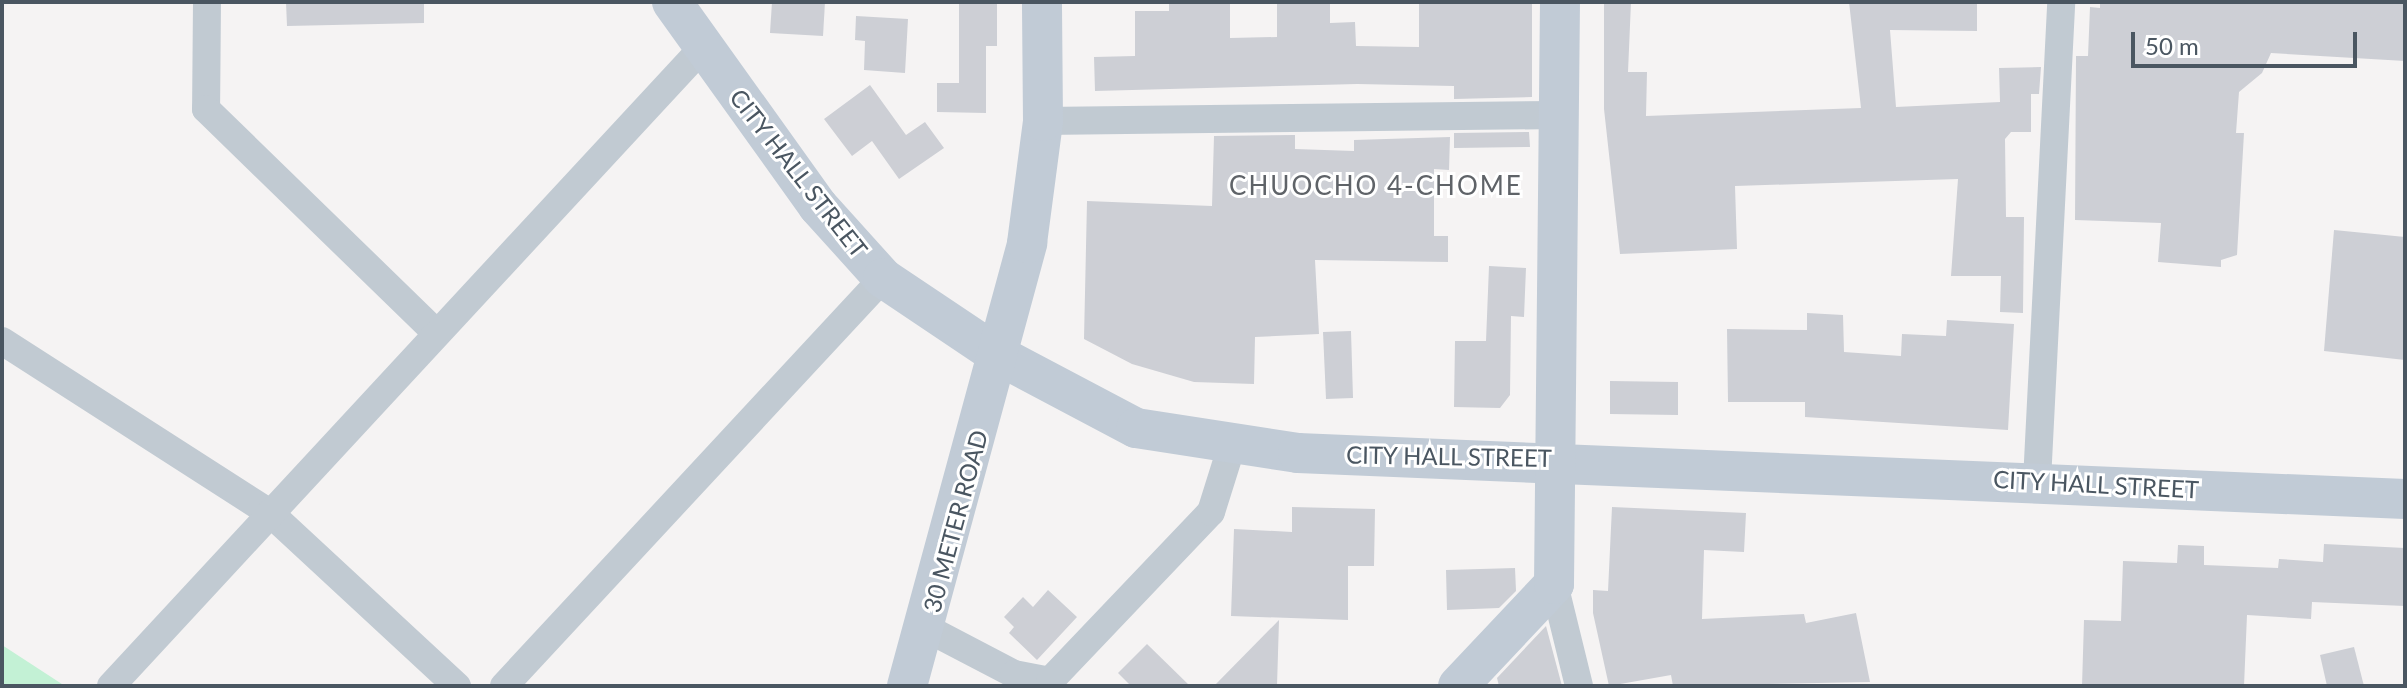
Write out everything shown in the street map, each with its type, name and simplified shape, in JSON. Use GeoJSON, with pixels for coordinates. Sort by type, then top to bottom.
{"type":"FeatureCollection","features":[{"type":"Feature","properties":{"kind":"street"},"geometry":{"type":"LineString","coordinates":[[207,2],[206,109],[437,334]]}},
{"type":"Feature","properties":{"kind":"street","name":"CITY HALL STREET"},"geometry":{"type":"LineString","coordinates":[[672,2],[818,206],[883,278],[998,355],[1136,428],[1232,445],[2405,499]]}},
{"type":"Feature","properties":{"kind":"street","name":"30 METER ROAD"},"geometry":{"type":"LineString","coordinates":[[907,686],[926,628],[1027,243],[1043,121],[1042,2]]}},
{"type":"Feature","properties":{"kind":"street"},"geometry":{"type":"LineString","coordinates":[[1560,2],[1554,584],[1579,686]]}},
{"type":"Feature","properties":{"kind":"street"},"geometry":{"type":"LineString","coordinates":[[2037,481],[2061,2]]}},
{"type":"Feature","properties":{"kind":"street"},"geometry":{"type":"LineString","coordinates":[[111,686],[704,46]]}},
{"type":"Feature","properties":{"kind":"street"},"geometry":{"type":"LineString","coordinates":[[1043,121],[1558,115]]}},
{"type":"Feature","properties":{"kind":"street"},"geometry":{"type":"LineString","coordinates":[[504,686],[883,278]]}},
{"type":"Feature","properties":{"kind":"street"},"geometry":{"type":"LineString","coordinates":[[2,341],[270,513],[457,686]]}},
{"type":"Feature","properties":{"kind":"street"},"geometry":{"type":"LineString","coordinates":[[926,628],[1014,674],[1050,681],[1211,512],[1232,445]]}},
{"type":"Feature","properties":{"kind":"street"},"geometry":{"type":"LineString","coordinates":[[1458,686],[1554,584]]}},
{"type":"Feature","properties":{"kind":"green space"},"geometry":{"type":"Polygon","coordinates":[[[2,645],[65,686],[2,686],[2,645]]]}},
{"type":"Feature","properties":{"kind":"building"},"geometry":{"type":"Polygon","coordinates":[[[286,2],[424,2],[424,23],[287,26],[286,2]]]}},
{"type":"Feature","properties":{"kind":"building"},"geometry":{"type":"Polygon","coordinates":[[[772,2],[825,2],[823,36],[770,33],[772,2]]]}},
{"type":"Feature","properties":{"kind":"building"},"geometry":{"type":"Polygon","coordinates":[[[959,2],[997,2],[997,46],[986,46],[986,113],[937,112],[937,83],[959,83],[959,2]]]}},
{"type":"Feature","properties":{"kind":"building"},"geometry":{"type":"Polygon","coordinates":[[[1169,2],[1230,2],[1230,38],[1277,37],[1277,2],[1330,2],[1330,23],[1355,22],[1356,46],[1419,47],[1419,2],[1532,2],[1532,97],[1454,99],[1454,86],[1357,84],[1095,91],[1094,57],[1135,56],[1135,11],[1169,11],[1169,2]]]}},
{"type":"Feature","properties":{"kind":"building"},"geometry":{"type":"Polygon","coordinates":[[[1604,2],[1631,2],[1628,72],[1647,72],[1646,116],[1861,108],[1849,2],[1977,2],[1977,31],[1890,30],[1896,107],[2000,102],[1999,68],[2041,67],[2039,94],[2031,94],[2031,132],[2011,132],[2005,139],[2006,217],[2024,217],[2023,313],[2000,312],[2001,276],[1951,276],[1958,179],[1735,186],[1737,249],[1620,254],[1604,109],[1604,2]]]}},
{"type":"Feature","properties":{"kind":"building"},"geometry":{"type":"Polygon","coordinates":[[[2100,2],[2405,2],[2405,61],[2271,53],[2262,73],[2239,92],[2236,133],[2244,133],[2237,255],[2221,260],[2221,267],[2158,262],[2161,223],[2075,220],[2076,56],[2088,56],[2090,7],[2100,8],[2100,2]]]}},
{"type":"Feature","properties":{"kind":"building"},"geometry":{"type":"Polygon","coordinates":[[[856,16],[908,19],[905,73],[864,70],[865,41],[855,40],[856,16]]]}},
{"type":"Feature","properties":{"kind":"building"},"geometry":{"type":"Polygon","coordinates":[[[870,85],[906,135],[925,122],[944,148],[899,179],[872,141],[852,156],[824,119],[870,85]]]}},
{"type":"Feature","properties":{"kind":"building"},"geometry":{"type":"Polygon","coordinates":[[[1529,132],[1530,147],[1454,148],[1454,133],[1529,132]]]}},
{"type":"Feature","properties":{"kind":"building"},"geometry":{"type":"Polygon","coordinates":[[[1295,135],[1295,149],[1354,151],[1354,140],[1450,137],[1449,170],[1434,169],[1434,236],[1448,236],[1448,262],[1315,260],[1319,334],[1255,337],[1254,384],[1194,382],[1132,364],[1084,339],[1087,201],[1212,206],[1214,136],[1295,135]]]}},
{"type":"Feature","properties":{"kind":"building"},"geometry":{"type":"Polygon","coordinates":[[[2334,230],[2405,237],[2405,360],[2324,351],[2334,230]]]}},
{"type":"Feature","properties":{"kind":"building"},"geometry":{"type":"Polygon","coordinates":[[[1489,266],[1526,268],[1524,317],[1511,316],[1510,395],[1500,408],[1454,407],[1455,341],[1486,341],[1489,266]]]}},
{"type":"Feature","properties":{"kind":"building"},"geometry":{"type":"Polygon","coordinates":[[[1807,313],[1843,315],[1844,352],[1901,356],[1902,334],[1946,336],[1947,320],[2014,324],[2008,430],[1805,417],[1805,402],[1728,402],[1727,329],[1807,330],[1807,313]]]}},
{"type":"Feature","properties":{"kind":"building"},"geometry":{"type":"Polygon","coordinates":[[[1351,331],[1353,398],[1326,399],[1323,332],[1351,331]]]}},
{"type":"Feature","properties":{"kind":"building"},"geometry":{"type":"Polygon","coordinates":[[[1610,381],[1678,382],[1678,415],[1610,414],[1610,381]]]}},
{"type":"Feature","properties":{"kind":"building"},"geometry":{"type":"Polygon","coordinates":[[[1292,507],[1375,509],[1374,566],[1348,566],[1348,620],[1231,616],[1234,529],[1292,532],[1292,507]]]}},
{"type":"Feature","properties":{"kind":"building"},"geometry":{"type":"Polygon","coordinates":[[[1612,507],[1746,513],[1744,552],[1704,550],[1702,619],[1804,614],[1806,623],[1856,613],[1870,682],[1673,686],[1671,675],[1609,686],[1593,613],[1593,590],[1608,591],[1612,507]]]}},
{"type":"Feature","properties":{"kind":"building"},"geometry":{"type":"Polygon","coordinates":[[[2324,544],[2405,548],[2405,606],[2312,602],[2311,619],[2247,615],[2244,686],[2082,686],[2084,620],[2121,621],[2123,561],[2177,563],[2178,545],[2204,546],[2204,565],[2278,568],[2279,559],[2323,562],[2324,544]]]}},
{"type":"Feature","properties":{"kind":"building"},"geometry":{"type":"Polygon","coordinates":[[[1515,568],[1516,591],[1499,608],[1447,610],[1446,570],[1515,568]]]}},
{"type":"Feature","properties":{"kind":"building"},"geometry":{"type":"Polygon","coordinates":[[[1048,590],[1077,617],[1037,660],[1009,633],[1014,627],[1004,617],[1023,597],[1033,607],[1048,590]]]}},
{"type":"Feature","properties":{"kind":"building"},"geometry":{"type":"Polygon","coordinates":[[[1279,620],[1277,686],[1214,686],[1279,620]]]}},
{"type":"Feature","properties":{"kind":"building"},"geometry":{"type":"Polygon","coordinates":[[[1546,626],[1562,686],[1499,686],[1497,678],[1546,626]]]}},
{"type":"Feature","properties":{"kind":"building"},"geometry":{"type":"Polygon","coordinates":[[[1147,644],[1190,686],[1131,686],[1118,673],[1147,644]]]}},
{"type":"Feature","properties":{"kind":"building"},"geometry":{"type":"Polygon","coordinates":[[[2354,647],[2364,686],[2327,686],[2320,655],[2354,647]]]}},
{"type":"Feature","properties":{"kind":"district","name":"CHUOCHO 4-CHOME"},"geometry":{"type":"Point","coordinates":[1376,186]}}]}
